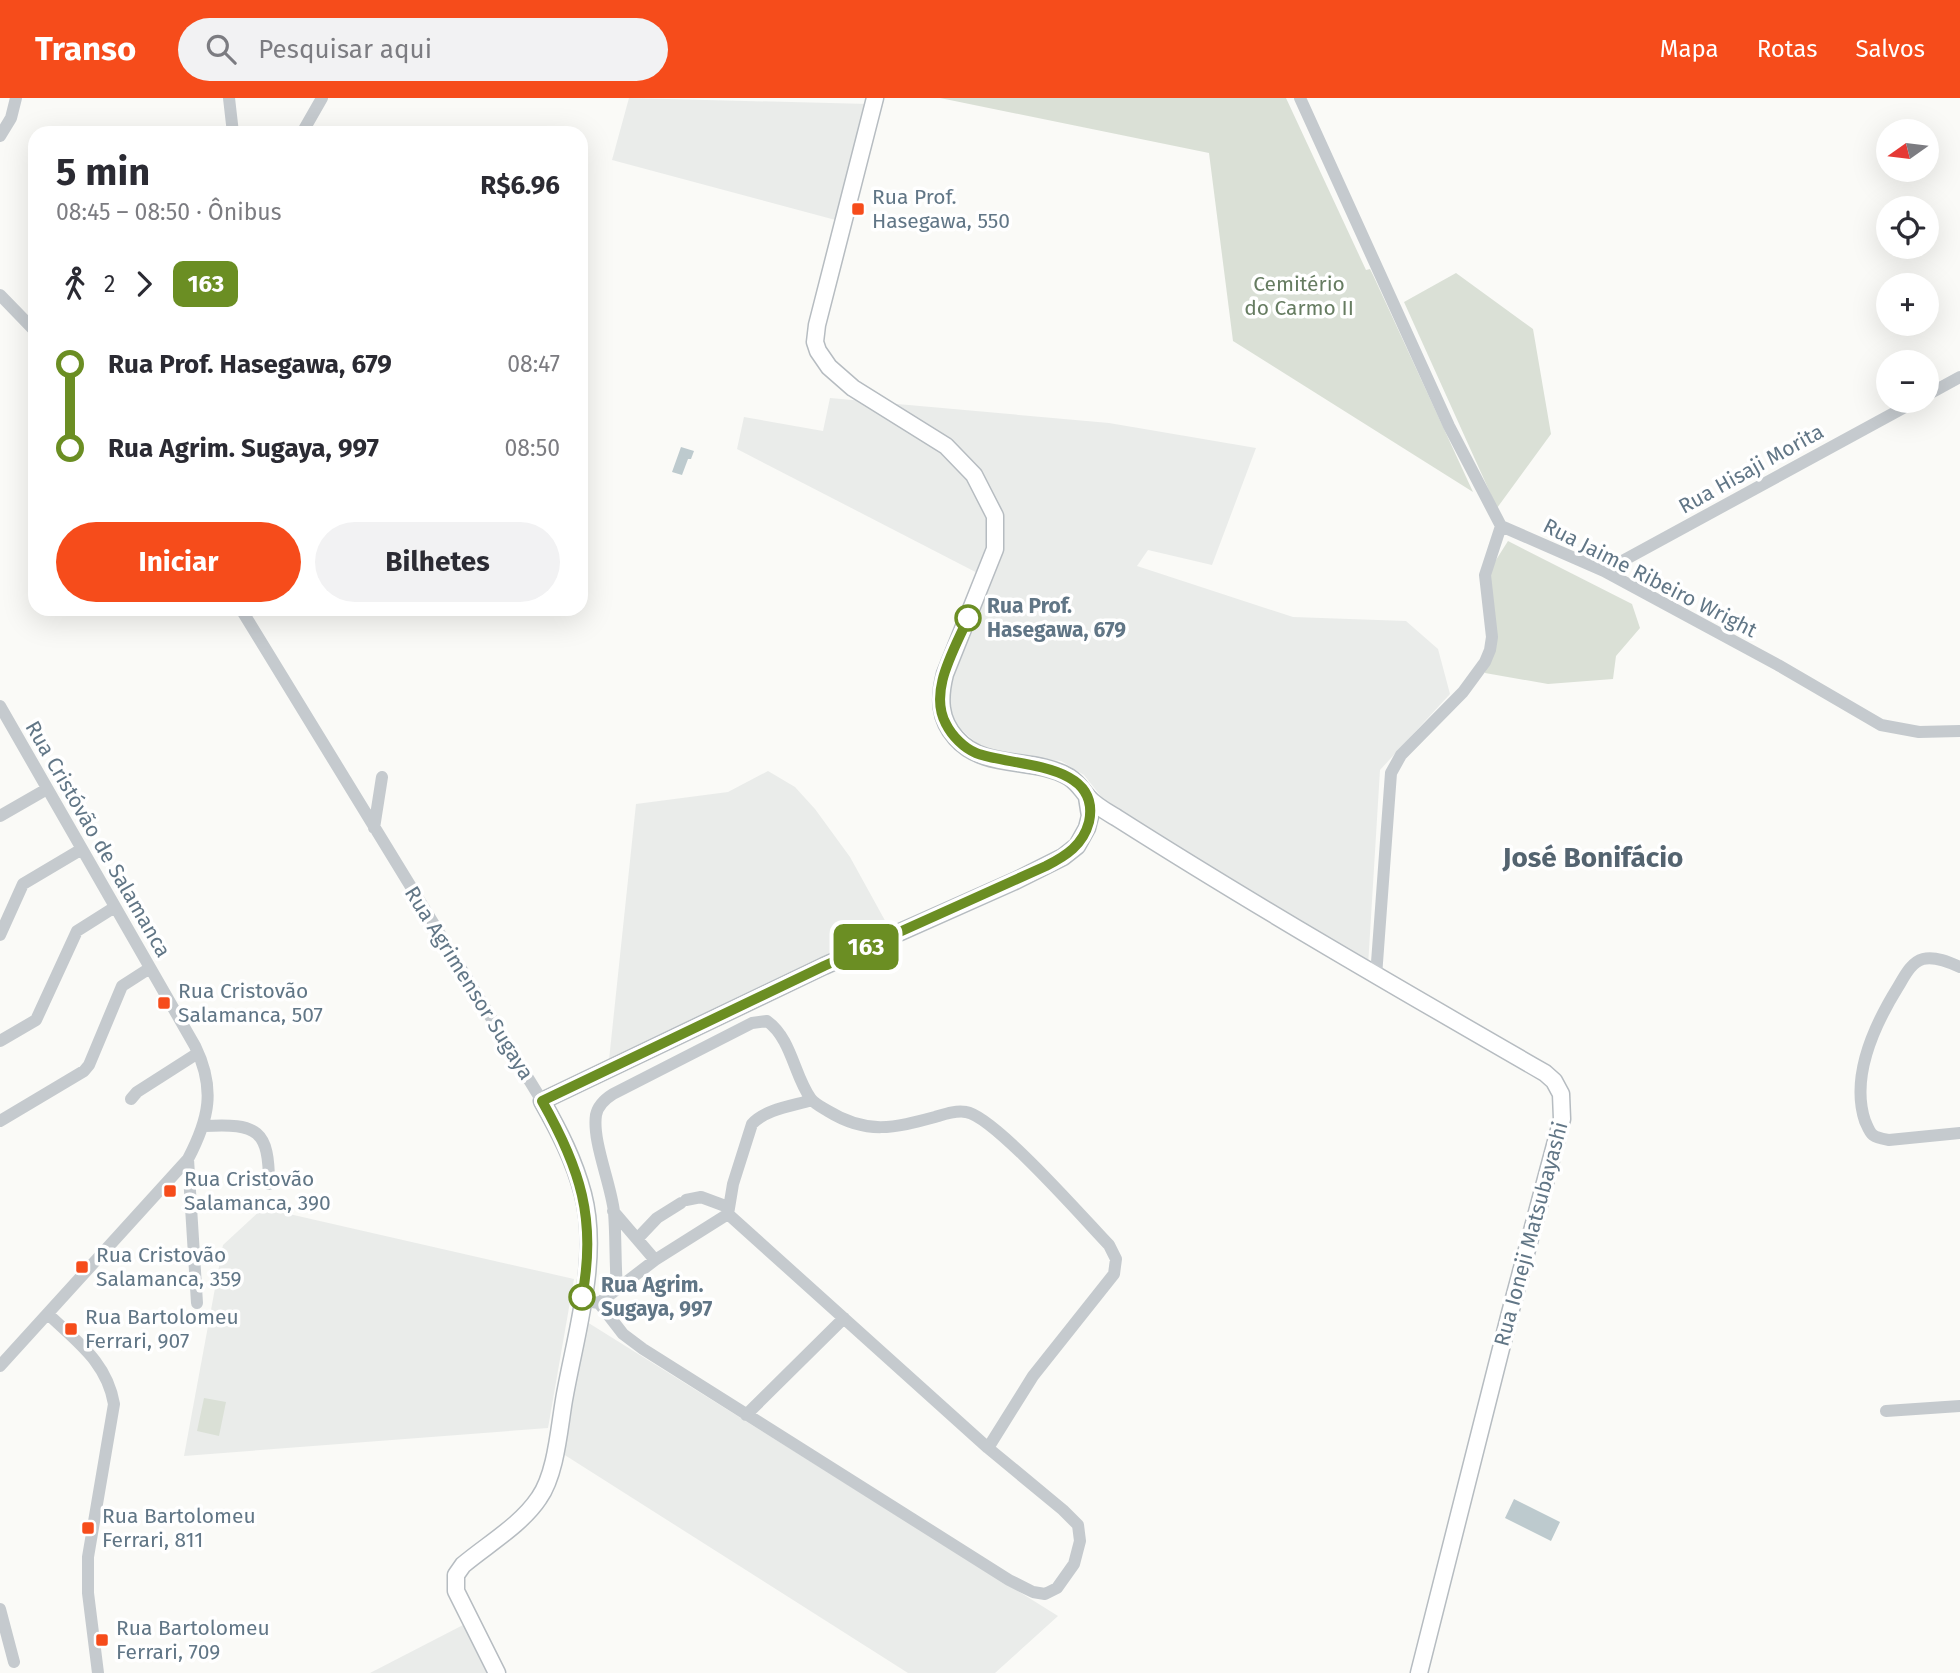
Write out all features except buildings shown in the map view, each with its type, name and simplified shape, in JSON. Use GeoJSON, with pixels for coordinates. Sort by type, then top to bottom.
{"type":"FeatureCollection","features":[{"type":"Feature","properties":{"kind":"main road","name":"Rua Ioneji Matsubayashi"},"geometry":{"type":"LineString","coordinates":[[875,98],[817,325],[815,342],[817,351],[829,368],[853,388],[925,431],[963,461],[982,488],[995,516],[995,550],[945,674],[941,700],[945,723],[956,739],[974,753],[1057,771],[1077,783],[1087,797],[1127,825],[1376,976],[1545,1073],[1559,1088],[1563,1108],[1558,1140],[1510,1313],[1419,1673]]}},
{"type":"Feature","properties":{"kind":"main road"},"geometry":{"type":"LineString","coordinates":[[542,1101],[824,966],[1016,881],[1063,857],[1077,846],[1087,828],[1090,816],[1087,797]]}},
{"type":"Feature","properties":{"kind":"main road","name":"Rua Agrimensor Sugaya"},"geometry":{"type":"LineString","coordinates":[[497,1673],[456,1591],[456,1575],[463,1565],[528,1511],[546,1485],[590,1302],[584,1196],[564,1140],[542,1101]]}},
{"type":"Feature","properties":{"kind":"street"},"geometry":{"type":"LineString","coordinates":[[0,136],[11,118],[16,98]]}},
{"type":"Feature","properties":{"kind":"street"},"geometry":{"type":"LineString","coordinates":[[229,98],[232,126]]}},
{"type":"Feature","properties":{"kind":"street"},"geometry":{"type":"LineString","coordinates":[[306,126],[322,98]]}},
{"type":"Feature","properties":{"kind":"street"},"geometry":{"type":"LineString","coordinates":[[1300,98],[1449,426],[1501,526],[1485,575],[1492,637],[1485,662],[1463,692],[1401,755],[1391,773],[1376,976]]}},
{"type":"Feature","properties":{"kind":"street"},"geometry":{"type":"LineString","coordinates":[[0,295],[28,324]]}},
{"type":"Feature","properties":{"kind":"street"},"geometry":{"type":"LineString","coordinates":[[1939,388],[1960,377]]}},
{"type":"Feature","properties":{"kind":"street","name":"Rua Hisaji Morita"},"geometry":{"type":"LineString","coordinates":[[1604,571],[1894,413]]}},
{"type":"Feature","properties":{"kind":"street","name":"Rua Jaime Ribeiro Wright"},"geometry":{"type":"LineString","coordinates":[[1501,526],[1604,571],[1778,665],[1881,725],[1919,732],[1960,731]]}},
{"type":"Feature","properties":{"kind":"street","name":"Rua Agrimensor Sugaya"},"geometry":{"type":"LineString","coordinates":[[245,616],[542,1101]]}},
{"type":"Feature","properties":{"kind":"street","name":"Rua Cristóvão de Salamanca"},"geometry":{"type":"LineString","coordinates":[[0,706],[5,729],[47,789],[198,1053],[206,1074],[208,1092],[208,1115],[188,1160],[0,1366]]}},
{"type":"Feature","properties":{"kind":"street"},"geometry":{"type":"LineString","coordinates":[[374,828],[382,777]]}},
{"type":"Feature","properties":{"kind":"street"},"geometry":{"type":"LineString","coordinates":[[0,816],[47,789]]}},
{"type":"Feature","properties":{"kind":"street"},"geometry":{"type":"LineString","coordinates":[[0,935],[23,884],[82,849]]}},
{"type":"Feature","properties":{"kind":"street"},"geometry":{"type":"LineString","coordinates":[[0,1041],[40,1015],[78,931],[115,907]]}},
{"type":"Feature","properties":{"kind":"street"},"geometry":{"type":"LineString","coordinates":[[1960,967],[1947,961],[1924,958],[1911,967],[1886,1007],[1873,1036],[1863,1069],[1861,1087],[1863,1114],[1873,1135],[1889,1140],[1960,1133]]}},
{"type":"Feature","properties":{"kind":"street"},"geometry":{"type":"LineString","coordinates":[[0,1121],[84,1071],[89,1065],[122,986],[150,968]]}},
{"type":"Feature","properties":{"kind":"street"},"geometry":{"type":"LineString","coordinates":[[617,1288],[614,1210],[596,1116],[604,1100],[752,1023],[767,1021],[780,1034],[812,1100],[830,1112],[871,1128],[892,1128],[963,1111],[974,1113],[1009,1141],[1109,1245],[1116,1259],[1114,1274],[1033,1376],[988,1448]]}},
{"type":"Feature","properties":{"kind":"street"},"geometry":{"type":"LineString","coordinates":[[131,1099],[144,1087],[198,1053]]}},
{"type":"Feature","properties":{"kind":"street"},"geometry":{"type":"LineString","coordinates":[[638,1238],[657,1218],[693,1197],[701,1197],[728,1210],[988,1448],[1078,1525],[1080,1541],[1073,1564],[1057,1588],[1045,1594],[1033,1592],[1009,1580],[633,1342],[590,1302],[617,1288],[728,1210],[752,1124],[768,1113],[812,1100]]}},
{"type":"Feature","properties":{"kind":"street"},"geometry":{"type":"LineString","coordinates":[[204,1126],[225,1124],[258,1133],[264,1141],[269,1157],[268,1184]]}},
{"type":"Feature","properties":{"kind":"street"},"geometry":{"type":"LineString","coordinates":[[188,1160],[197,1303]]}},
{"type":"Feature","properties":{"kind":"street"},"geometry":{"type":"LineString","coordinates":[[614,1210],[655,1260]]}},
{"type":"Feature","properties":{"kind":"street"},"geometry":{"type":"LineString","coordinates":[[48,1314],[99,1364],[111,1388],[114,1404],[88,1557],[88,1593],[98,1673]]}},
{"type":"Feature","properties":{"kind":"street"},"geometry":{"type":"LineString","coordinates":[[746,1415],[844,1318]]}},
{"type":"Feature","properties":{"kind":"street"},"geometry":{"type":"LineString","coordinates":[[1886,1411],[1960,1406]]}},
{"type":"Feature","properties":{"kind":"street"},"geometry":{"type":"LineString","coordinates":[[0,1609],[14,1662]]}},
{"type":"Feature","properties":{"kind":"shaded area"},"geometry":{"type":"Polygon","coordinates":[[[629,98],[869,104],[843,222],[612,160],[629,98]]]}},
{"type":"Feature","properties":{"kind":"shaded area"},"geometry":{"type":"Polygon","coordinates":[[[830,398],[1109,423],[1256,448],[1212,565],[1148,550],[1137,566],[1293,617],[1406,621],[1438,649],[1450,694],[1380,770],[1368,966],[1111,809],[1084,775],[1061,761],[1000,754],[982,748],[956,725],[949,708],[949,685],[991,580],[737,449],[744,417],[823,431],[830,398]]]}},
{"type":"Feature","properties":{"kind":"shaded area"},"geometry":{"type":"Polygon","coordinates":[[[681,447],[694,451],[682,475],[672,472],[681,447]]]}},
{"type":"Feature","properties":{"kind":"shaded area"},"geometry":{"type":"Polygon","coordinates":[[[768,771],[795,787],[815,809],[850,857],[888,926],[609,1060],[636,804],[728,792],[768,771]]]}},
{"type":"Feature","properties":{"kind":"shaded area"},"geometry":{"type":"Polygon","coordinates":[[[263,1208],[574,1279],[548,1428],[184,1456],[223,1245],[263,1208]]]}},
{"type":"Feature","properties":{"kind":"shaded area"},"geometry":{"type":"Polygon","coordinates":[[[587,1322],[1058,1616],[995,1673],[908,1673],[560,1452],[587,1322]]]}},
{"type":"Feature","properties":{"kind":"shaded area"},"geometry":{"type":"Polygon","coordinates":[[[1514,1499],[1560,1522],[1551,1541],[1505,1518],[1514,1499]]]}},
{"type":"Feature","properties":{"kind":"shaded area"},"geometry":{"type":"Polygon","coordinates":[[[465,1624],[487,1673],[370,1673],[465,1624]]]}},
{"type":"Feature","properties":{"kind":"green space","name":"Cemitério do Carmo II"},"geometry":{"type":"Polygon","coordinates":[[[940,98],[1286,98],[1366,270],[1370,269],[1373,275],[1473,492],[1233,341],[1209,153],[940,98]]]}},
{"type":"Feature","properties":{"kind":"green space"},"geometry":{"type":"Polygon","coordinates":[[[1456,273],[1533,329],[1551,434],[1497,508],[1404,302],[1456,273]]]}},
{"type":"Feature","properties":{"kind":"green space"},"geometry":{"type":"Polygon","coordinates":[[[1508,541],[1632,604],[1640,628],[1616,656],[1613,679],[1548,684],[1485,673],[1489,571],[1508,541]]]}},
{"type":"Feature","properties":{"kind":"green space"},"geometry":{"type":"Polygon","coordinates":[[[204,1398],[226,1402],[219,1436],[197,1431],[204,1398]]]}},
{"type":"Feature","properties":{"kind":"bus line","name":"163"},"geometry":{"type":"LineString","coordinates":[[582,1297],[589,1252],[584,1196],[564,1140],[542,1101],[824,966],[1016,881],[1063,857],[1077,846],[1083,837],[1090,816],[1087,797],[1077,783],[1068,776],[1044,767],[997,760],[974,753],[956,739],[945,723],[941,693],[945,674],[968,618]]}},
{"type":"Feature","properties":{"kind":"place","name":"Rua Prof. Hasegawa, 550"},"geometry":{"type":"Point","coordinates":[858,209]}},
{"type":"Feature","properties":{"kind":"place","name":"Rua Prof. Hasegawa, 679"},"geometry":{"type":"Point","coordinates":[968,618]}},
{"type":"Feature","properties":{"kind":"place","name":"Rua Cristovão Salamanca, 507"},"geometry":{"type":"Point","coordinates":[164,1003]}},
{"type":"Feature","properties":{"kind":"place","name":"Rua Cristovão Salamanca, 390"},"geometry":{"type":"Point","coordinates":[170,1191]}},
{"type":"Feature","properties":{"kind":"place","name":"Rua Cristovão Salamanca, 359"},"geometry":{"type":"Point","coordinates":[82,1267]}},
{"type":"Feature","properties":{"kind":"place","name":"Rua Agrim. Sugaya, 997"},"geometry":{"type":"Point","coordinates":[582,1297]}},
{"type":"Feature","properties":{"kind":"place","name":"Rua Bartolomeu Ferrari, 907"},"geometry":{"type":"Point","coordinates":[71,1329]}},
{"type":"Feature","properties":{"kind":"place","name":"Rua Bartolomeu Ferrari, 811"},"geometry":{"type":"Point","coordinates":[88,1528]}},
{"type":"Feature","properties":{"kind":"place","name":"Rua Bartolomeu Ferrari, 709"},"geometry":{"type":"Point","coordinates":[102,1640]}},
{"type":"Feature","properties":{"kind":"district","name":"José Bonifácio"},"geometry":{"type":"Point","coordinates":[1593,857]}}]}
